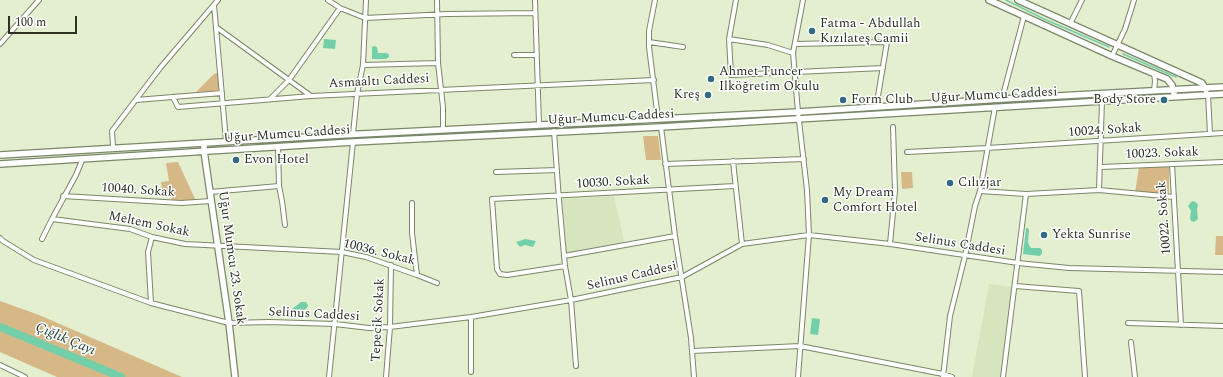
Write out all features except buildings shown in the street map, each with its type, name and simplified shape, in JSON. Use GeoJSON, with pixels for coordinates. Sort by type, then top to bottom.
{"type":"FeatureCollection","features":[{"type":"Feature","properties":{"kind":"main road"},"geometry":{"type":"LineString","coordinates":[[989,0],[1112,56],[1154,73],[1169,81],[1172,85],[1174,97]]}},
{"type":"Feature","properties":{"kind":"main road"},"geometry":{"type":"LineString","coordinates":[[1018,0],[1202,83],[1208,94]]}},
{"type":"Feature","properties":{"kind":"main road","name":"Uğur Mumcu Caddesi"},"geometry":{"type":"LineString","coordinates":[[0,155],[114,147],[539,124],[798,112],[1223,87]]}},
{"type":"Feature","properties":{"kind":"main road","name":"Uğur Mumcu Caddesi"},"geometry":{"type":"LineString","coordinates":[[0,164],[278,146],[554,131],[661,127],[1223,94]]}},
{"type":"Feature","properties":{"kind":"main road"},"geometry":{"type":"LineString","coordinates":[[353,134],[353,142]]}},
{"type":"Feature","properties":{"kind":"main road","name":"Uğur Mumcu 23. Sokak"},"geometry":{"type":"LineString","coordinates":[[204,143],[211,201],[219,246],[235,377]]}},
{"type":"Feature","properties":{"kind":"street"},"geometry":{"type":"LineString","coordinates":[[0,44],[39,0]]}},
{"type":"Feature","properties":{"kind":"street"},"geometry":{"type":"LineString","coordinates":[[114,147],[112,131],[160,68],[218,0]]}},
{"type":"Feature","properties":{"kind":"street"},"geometry":{"type":"LineString","coordinates":[[328,0],[340,8],[365,18],[535,13]]}},
{"type":"Feature","properties":{"kind":"street"},"geometry":{"type":"LineString","coordinates":[[353,134],[357,94],[363,65],[366,0]]}},
{"type":"Feature","properties":{"kind":"street"},"geometry":{"type":"LineString","coordinates":[[437,0],[436,15],[438,63],[444,130]]}},
{"type":"Feature","properties":{"kind":"street"},"geometry":{"type":"LineString","coordinates":[[535,0],[539,124]]}},
{"type":"Feature","properties":{"kind":"street"},"geometry":{"type":"LineString","coordinates":[[655,0],[649,31],[649,42],[658,119]]}},
{"type":"Feature","properties":{"kind":"street"},"geometry":{"type":"LineString","coordinates":[[736,0],[729,39],[731,75],[883,68]]}},
{"type":"Feature","properties":{"kind":"street"},"geometry":{"type":"LineString","coordinates":[[798,377],[808,235],[807,190],[798,119],[793,53],[803,0]]}},
{"type":"Feature","properties":{"kind":"street"},"geometry":{"type":"LineString","coordinates":[[1070,24],[1082,0]]}},
{"type":"Feature","properties":{"kind":"street"},"geometry":{"type":"LineString","coordinates":[[1112,56],[1125,29],[1134,0]]}},
{"type":"Feature","properties":{"kind":"street"},"geometry":{"type":"LineString","coordinates":[[214,5],[226,141]]}},
{"type":"Feature","properties":{"kind":"street"},"geometry":{"type":"LineString","coordinates":[[270,99],[288,80],[340,8]]}},
{"type":"Feature","properties":{"kind":"street"},"geometry":{"type":"LineString","coordinates":[[1002,99],[1024,16]]}},
{"type":"Feature","properties":{"kind":"street"},"geometry":{"type":"LineString","coordinates":[[216,27],[311,96]]}},
{"type":"Feature","properties":{"kind":"street"},"geometry":{"type":"LineString","coordinates":[[729,39],[768,45],[793,53]]}},
{"type":"Feature","properties":{"kind":"street"},"geometry":{"type":"LineString","coordinates":[[649,42],[683,47]]}},
{"type":"Feature","properties":{"kind":"street"},"geometry":{"type":"LineString","coordinates":[[795,44],[887,42],[877,102],[879,107]]}},
{"type":"Feature","properties":{"kind":"street"},"geometry":{"type":"LineString","coordinates":[[514,56],[536,55]]}},
{"type":"Feature","properties":{"kind":"street"},"geometry":{"type":"LineString","coordinates":[[363,65],[438,63]]}},
{"type":"Feature","properties":{"kind":"street"},"geometry":{"type":"LineString","coordinates":[[1154,73],[1154,91]]}},
{"type":"Feature","properties":{"kind":"street","name":"Asmaaltı Caddesi"},"geometry":{"type":"LineString","coordinates":[[173,97],[178,107],[311,96],[654,80]]}},
{"type":"Feature","properties":{"kind":"street"},"geometry":{"type":"LineString","coordinates":[[136,100],[222,93]]}},
{"type":"Feature","properties":{"kind":"street"},"geometry":{"type":"LineString","coordinates":[[1208,94],[1210,134]]}},
{"type":"Feature","properties":{"kind":"street"},"geometry":{"type":"LineString","coordinates":[[1099,190],[1102,141],[1102,101]]}},
{"type":"Feature","properties":{"kind":"street"},"geometry":{"type":"LineString","coordinates":[[943,376],[950,316],[965,256],[975,206],[980,191],[995,107]]}},
{"type":"Feature","properties":{"kind":"street"},"geometry":{"type":"LineString","coordinates":[[661,127],[675,236],[691,338],[694,377]]}},
{"type":"Feature","properties":{"kind":"street"},"geometry":{"type":"LineString","coordinates":[[890,244],[895,191],[893,127]]}},
{"type":"Feature","properties":{"kind":"street"},"geometry":{"type":"LineString","coordinates":[[554,131],[564,256],[571,300],[576,366]]}},
{"type":"Feature","properties":{"kind":"street","name":"10024. Sokak"},"geometry":{"type":"LineString","coordinates":[[906,152],[1223,133]]}},
{"type":"Feature","properties":{"kind":"street"},"geometry":{"type":"LineString","coordinates":[[330,377],[353,142]]}},
{"type":"Feature","properties":{"kind":"street"},"geometry":{"type":"LineString","coordinates":[[278,146],[279,186],[285,225]]}},
{"type":"Feature","properties":{"kind":"street"},"geometry":{"type":"LineString","coordinates":[[42,240],[63,196],[76,175],[83,158]]}},
{"type":"Feature","properties":{"kind":"street"},"geometry":{"type":"LineString","coordinates":[[665,164],[804,159]]}},
{"type":"Feature","properties":{"kind":"street"},"geometry":{"type":"LineString","coordinates":[[733,162],[742,244]]}},
{"type":"Feature","properties":{"kind":"street","name":"10023. Sokak"},"geometry":{"type":"LineString","coordinates":[[1101,167],[1223,162]]}},
{"type":"Feature","properties":{"kind":"street","name":"10022. Sokak"},"geometry":{"type":"LineString","coordinates":[[1172,164],[1181,325]]}},
{"type":"Feature","properties":{"kind":"street"},"geometry":{"type":"LineString","coordinates":[[496,172],[557,170]]}},
{"type":"Feature","properties":{"kind":"street"},"geometry":{"type":"LineString","coordinates":[[210,192],[279,186]]}},
{"type":"Feature","properties":{"kind":"street","name":"10030. Sokak"},"geometry":{"type":"LineString","coordinates":[[565,266],[504,275],[500,274],[497,269],[492,199],[735,186]]}},
{"type":"Feature","properties":{"kind":"street"},"geometry":{"type":"LineString","coordinates":[[980,191],[1026,194],[1099,190],[1174,197]]}},
{"type":"Feature","properties":{"kind":"street"},"geometry":{"type":"LineString","coordinates":[[1003,377],[1026,194]]}},
{"type":"Feature","properties":{"kind":"street","name":"10040. Sokak"},"geometry":{"type":"LineString","coordinates":[[63,196],[181,203],[211,201]]}},
{"type":"Feature","properties":{"kind":"street","name":"10036. Sokak"},"geometry":{"type":"LineString","coordinates":[[219,246],[342,252],[366,257],[417,275],[412,233],[412,203]]}},
{"type":"Feature","properties":{"kind":"street","name":"Meltem Sokak"},"geometry":{"type":"LineString","coordinates":[[52,218],[130,229],[152,237],[185,244],[219,246]]}},
{"type":"Feature","properties":{"kind":"street","name":"Selinus Caddesi"},"geometry":{"type":"LineString","coordinates":[[0,238],[34,260],[150,303],[229,323],[269,322],[335,324],[370,328],[471,317],[571,300],[682,277],[742,244],[808,235],[890,244],[1018,263],[1069,268],[1223,272]]}},
{"type":"Feature","properties":{"kind":"street"},"geometry":{"type":"LineString","coordinates":[[564,256],[675,236]]}},
{"type":"Feature","properties":{"kind":"street"},"geometry":{"type":"LineString","coordinates":[[150,303],[148,252],[152,237]]}},
{"type":"Feature","properties":{"kind":"street","name":"Tepecik Sokak"},"geometry":{"type":"LineString","coordinates":[[386,377],[390,327],[391,265]]}},
{"type":"Feature","properties":{"kind":"street"},"geometry":{"type":"LineString","coordinates":[[417,275],[437,283]]}},
{"type":"Feature","properties":{"kind":"street"},"geometry":{"type":"LineString","coordinates":[[1015,286],[1079,291],[1085,377]]}},
{"type":"Feature","properties":{"kind":"street"},"geometry":{"type":"LineString","coordinates":[[471,317],[471,372]]}},
{"type":"Feature","properties":{"kind":"street"},"geometry":{"type":"LineString","coordinates":[[1128,323],[1223,326]]}},
{"type":"Feature","properties":{"kind":"street"},"geometry":{"type":"LineString","coordinates":[[1131,342],[1134,377]]}},
{"type":"Feature","properties":{"kind":"street"},"geometry":{"type":"LineString","coordinates":[[692,351],[800,346],[952,377]]}},
{"type":"Feature","properties":{"kind":"street"},"geometry":{"type":"LineString","coordinates":[[0,365],[24,377]]}},
{"type":"Feature","properties":{"kind":"shaded area"},"geometry":{"type":"Polygon","coordinates":[[[324,39],[336,40],[335,49],[323,48],[324,39]]]}},
{"type":"Feature","properties":{"kind":"shaded area"},"geometry":{"type":"Polygon","coordinates":[[[372,47],[377,47],[378,53],[387,53],[389,57],[386,59],[372,59],[372,47]]]}},
{"type":"Feature","properties":{"kind":"shaded area"},"geometry":{"type":"Polygon","coordinates":[[[219,72],[220,91],[196,92],[214,74],[219,72]]]}},
{"type":"Feature","properties":{"kind":"shaded area"},"geometry":{"type":"Polygon","coordinates":[[[643,136],[658,136],[661,160],[646,160],[643,136]]]}},
{"type":"Feature","properties":{"kind":"shaded area"},"geometry":{"type":"Polygon","coordinates":[[[178,162],[196,201],[172,200],[171,197],[163,197],[161,182],[169,181],[166,163],[178,162]]]}},
{"type":"Feature","properties":{"kind":"shaded area"},"geometry":{"type":"Polygon","coordinates":[[[1169,166],[1169,195],[1135,193],[1139,167],[1169,166]]]}},
{"type":"Feature","properties":{"kind":"shaded area"},"geometry":{"type":"Polygon","coordinates":[[[901,172],[912,172],[913,188],[902,189],[901,172]]]}},
{"type":"Feature","properties":{"kind":"shaded area"},"geometry":{"type":"Polygon","coordinates":[[[614,196],[625,245],[567,256],[562,199],[614,196]]]}},
{"type":"Feature","properties":{"kind":"shaded area"},"geometry":{"type":"Polygon","coordinates":[[[1192,201],[1196,202],[1198,205],[1198,219],[1194,222],[1191,221],[1191,211],[1188,206],[1192,201]]]}},
{"type":"Feature","properties":{"kind":"shaded area"},"geometry":{"type":"Polygon","coordinates":[[[1026,228],[1029,230],[1029,245],[1031,248],[1040,248],[1042,250],[1040,256],[1023,254],[1026,228]]]}},
{"type":"Feature","properties":{"kind":"shaded area"},"geometry":{"type":"Polygon","coordinates":[[[1216,236],[1223,236],[1223,255],[1215,255],[1216,236]]]}},
{"type":"Feature","properties":{"kind":"shaded area"},"geometry":{"type":"Polygon","coordinates":[[[525,239],[536,241],[533,247],[525,245],[520,247],[516,242],[525,239]]]}},
{"type":"Feature","properties":{"kind":"shaded area"},"geometry":{"type":"Polygon","coordinates":[[[989,284],[1012,287],[1000,377],[972,377],[989,284]]]}},
{"type":"Feature","properties":{"kind":"shaded area"},"geometry":{"type":"Polygon","coordinates":[[[0,301],[39,315],[182,377],[57,377],[0,352],[0,301]]]}},
{"type":"Feature","properties":{"kind":"shaded area"},"geometry":{"type":"Polygon","coordinates":[[[301,302],[306,302],[308,305],[307,308],[304,310],[303,315],[299,318],[294,317],[292,309],[301,302]]]}},
{"type":"Feature","properties":{"kind":"shaded area"},"geometry":{"type":"Polygon","coordinates":[[[812,318],[820,319],[818,335],[810,334],[812,318]]]}},
{"type":"Feature","properties":{"kind":"waterway"},"geometry":{"type":"LineString","coordinates":[[1006,0],[1044,19],[1109,47]]}},
{"type":"Feature","properties":{"kind":"waterway"},"geometry":{"type":"LineString","coordinates":[[1123,54],[1176,77]]}},
{"type":"Feature","properties":{"kind":"waterway","name":"Çığlık Çayı"},"geometry":{"type":"LineString","coordinates":[[0,327],[121,377]]}},
{"type":"Feature","properties":{"kind":"place","name":"Fatma - Abdullah Kızılateş Camii"},"geometry":{"type":"Point","coordinates":[812,31]}},
{"type":"Feature","properties":{"kind":"place","name":"Ahmet Tuncer Ilköğretim Okulu"},"geometry":{"type":"Point","coordinates":[711,79]}},
{"type":"Feature","properties":{"kind":"place","name":"Kreş"},"geometry":{"type":"Point","coordinates":[708,95]}},
{"type":"Feature","properties":{"kind":"place","name":"Form Club"},"geometry":{"type":"Point","coordinates":[843,100]}},
{"type":"Feature","properties":{"kind":"place","name":"Body Store"},"geometry":{"type":"Point","coordinates":[1164,100]}},
{"type":"Feature","properties":{"kind":"place","name":"Evon Hotel"},"geometry":{"type":"Point","coordinates":[236,160]}},
{"type":"Feature","properties":{"kind":"place","name":"Cılızjar"},"geometry":{"type":"Point","coordinates":[950,183]}},
{"type":"Feature","properties":{"kind":"place","name":"My Dream Comfort Hotel"},"geometry":{"type":"Point","coordinates":[825,200]}},
{"type":"Feature","properties":{"kind":"place","name":"Yekta Sunrise"},"geometry":{"type":"Point","coordinates":[1044,235]}}]}
